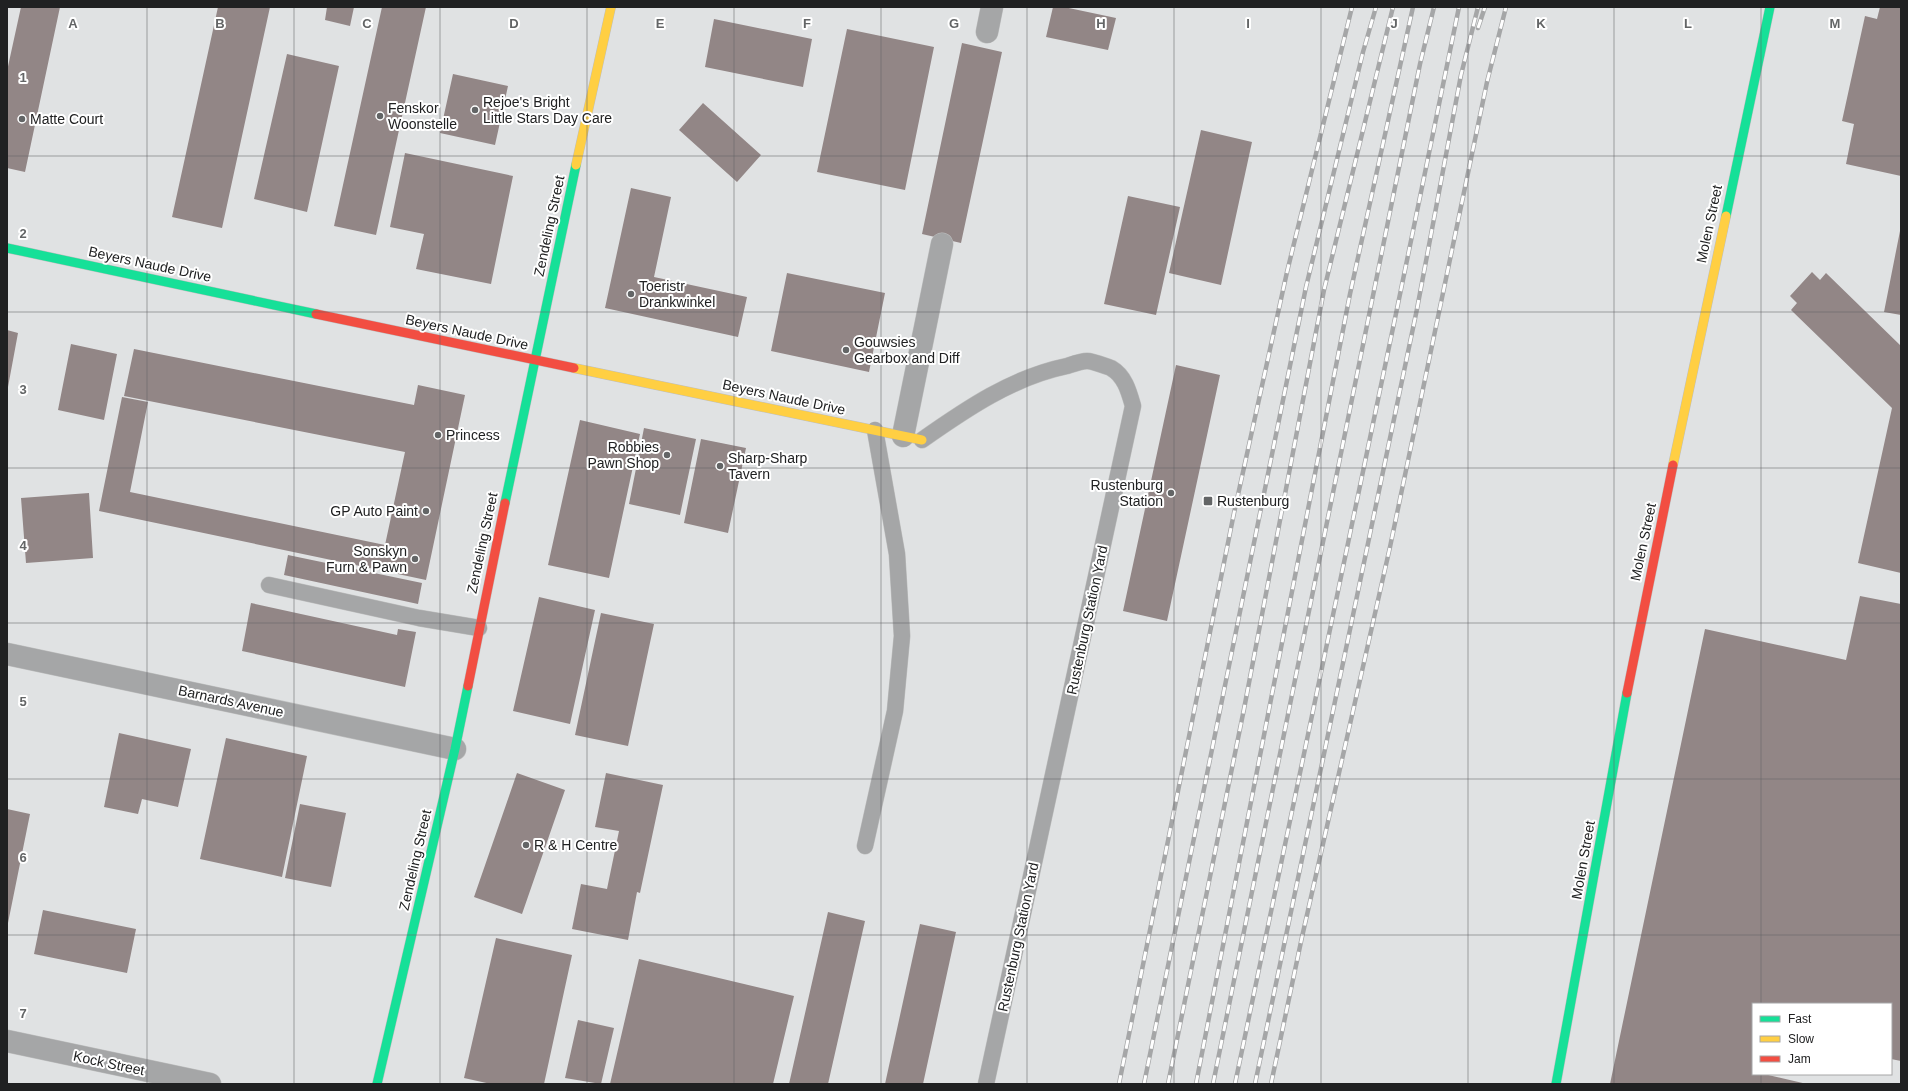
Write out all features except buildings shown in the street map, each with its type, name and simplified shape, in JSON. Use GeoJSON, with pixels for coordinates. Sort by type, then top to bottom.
{"type":"FeatureCollection","features":[{"type":"Feature","properties":{"kind":"street","name":"Zendeling Street"},"geometry":{"type":"LineString","coordinates":[[377,1084],[455,749],[534,360],[611,7]]}},
{"type":"Feature","properties":{"kind":"street"},"geometry":{"type":"LineString","coordinates":[[987,32],[992,7]]}},
{"type":"Feature","properties":{"kind":"street","name":"Molen Street"},"geometry":{"type":"LineString","coordinates":[[1556,1084],[1640,624],[1770,7]]}},
{"type":"Feature","properties":{"kind":"street"},"geometry":{"type":"LineString","coordinates":[[912,438],[942,244]]}},
{"type":"Feature","properties":{"kind":"street","name":"Beyers Naude Drive"},"geometry":{"type":"LineString","coordinates":[[7,248],[534,360],[912,438]]}},
{"type":"Feature","properties":{"kind":"street","name":"Barnards Avenue"},"geometry":{"type":"LineString","coordinates":[[7,654],[455,749]]}},
{"type":"Feature","properties":{"kind":"street","name":"Kock Street"},"geometry":{"type":"LineString","coordinates":[[7,1042],[210,1084]]}},
{"type":"Feature","properties":{"kind":"lane","name":"Rustenburg Station Yard"},"geometry":{"type":"LineString","coordinates":[[912,438],[1023,380],[1055,368],[1088,361],[1111,369],[1126,383],[1133,406],[986,1084]]}},
{"type":"Feature","properties":{"kind":"lane"},"geometry":{"type":"LineString","coordinates":[[865,846],[895,711],[902,636],[897,554],[875,430]]}},
{"type":"Feature","properties":{"kind":"lane"},"geometry":{"type":"LineString","coordinates":[[269,585],[419,618],[479,628]]}},
{"type":"Feature","properties":{"kind":"railway"},"geometry":{"type":"LineString","coordinates":[[1119,1084],[1234,513],[1287,272],[1352,7]]}},
{"type":"Feature","properties":{"kind":"railway"},"geometry":{"type":"LineString","coordinates":[[1144,1084],[1306,287],[1363,52],[1376,7]]}},
{"type":"Feature","properties":{"kind":"railway"},"geometry":{"type":"LineString","coordinates":[[1168,1084],[1244,709],[1324,290],[1393,7]]}},
{"type":"Feature","properties":{"kind":"railway"},"geometry":{"type":"LineString","coordinates":[[1196,1084],[1350,294],[1413,7]]}},
{"type":"Feature","properties":{"kind":"railway"},"geometry":{"type":"LineString","coordinates":[[1213,1084],[1420,64],[1434,7]]}},
{"type":"Feature","properties":{"kind":"railway"},"geometry":{"type":"LineString","coordinates":[[1235,1084],[1459,7]]}},
{"type":"Feature","properties":{"kind":"railway"},"geometry":{"type":"LineString","coordinates":[[1255,1084],[1417,309],[1461,75],[1478,7]]}},
{"type":"Feature","properties":{"kind":"railway"},"geometry":{"type":"LineString","coordinates":[[1478,28],[1485,7]]}},
{"type":"Feature","properties":{"kind":"railway"},"geometry":{"type":"LineString","coordinates":[[1271,1084],[1302,937],[1390,547],[1487,82],[1506,7]]}},
{"type":"Feature","properties":{"kind":"traffic: fast"},"geometry":{"type":"LineString","coordinates":[[1726,216],[1770,7]]}},
{"type":"Feature","properties":{"kind":"traffic: fast"},"geometry":{"type":"LineString","coordinates":[[505,503],[576,165]]}},
{"type":"Feature","properties":{"kind":"traffic: fast"},"geometry":{"type":"LineString","coordinates":[[7,248],[316,314]]}},
{"type":"Feature","properties":{"kind":"traffic: fast"},"geometry":{"type":"LineString","coordinates":[[377,1084],[455,749],[468,686]]}},
{"type":"Feature","properties":{"kind":"traffic: fast"},"geometry":{"type":"LineString","coordinates":[[1556,1084],[1627,693]]}},
{"type":"Feature","properties":{"kind":"traffic: slow"},"geometry":{"type":"LineString","coordinates":[[576,165],[611,7]]}},
{"type":"Feature","properties":{"kind":"traffic: slow"},"geometry":{"type":"LineString","coordinates":[[1673,465],[1726,216]]}},
{"type":"Feature","properties":{"kind":"traffic: slow"},"geometry":{"type":"LineString","coordinates":[[574,368],[922,440]]}},
{"type":"Feature","properties":{"kind":"traffic: jam"},"geometry":{"type":"LineString","coordinates":[[316,314],[574,368]]}},
{"type":"Feature","properties":{"kind":"traffic: jam"},"geometry":{"type":"LineString","coordinates":[[1627,693],[1673,465]]}},
{"type":"Feature","properties":{"kind":"traffic: jam"},"geometry":{"type":"LineString","coordinates":[[468,686],[505,503]]}},
{"type":"Feature","properties":{"kind":"place","name":"Rejoe's Bright Little Stars Day Care"},"geometry":{"type":"Point","coordinates":[475,110]}},
{"type":"Feature","properties":{"kind":"place","name":"Fenskor Woonstelle"},"geometry":{"type":"Point","coordinates":[380,116]}},
{"type":"Feature","properties":{"kind":"place","name":"Matte Court"},"geometry":{"type":"Point","coordinates":[22,119]}},
{"type":"Feature","properties":{"kind":"place","name":"Toeristr Drankwinkel"},"geometry":{"type":"Point","coordinates":[631,294]}},
{"type":"Feature","properties":{"kind":"place","name":"Gouwsies Gearbox and Diff"},"geometry":{"type":"Point","coordinates":[846,350]}},
{"type":"Feature","properties":{"kind":"place","name":"Princess"},"geometry":{"type":"Point","coordinates":[438,435]}},
{"type":"Feature","properties":{"kind":"place","name":"Robbies Pawn Shop"},"geometry":{"type":"Point","coordinates":[667,455]}},
{"type":"Feature","properties":{"kind":"place","name":"Sharp-Sharp Tavern"},"geometry":{"type":"Point","coordinates":[720,466]}},
{"type":"Feature","properties":{"kind":"place","name":"Rustenburg Station"},"geometry":{"type":"Point","coordinates":[1171,493]}},
{"type":"Feature","properties":{"kind":"place","name":"Rustenburg"},"geometry":{"type":"Point","coordinates":[1208,501]}},
{"type":"Feature","properties":{"kind":"place","name":"GP Auto Paint"},"geometry":{"type":"Point","coordinates":[426,511]}},
{"type":"Feature","properties":{"kind":"place","name":"Sonskyn Furn & Pawn"},"geometry":{"type":"Point","coordinates":[415,559]}},
{"type":"Feature","properties":{"kind":"place","name":"R & H Centre"},"geometry":{"type":"Point","coordinates":[526,845]}}]}
